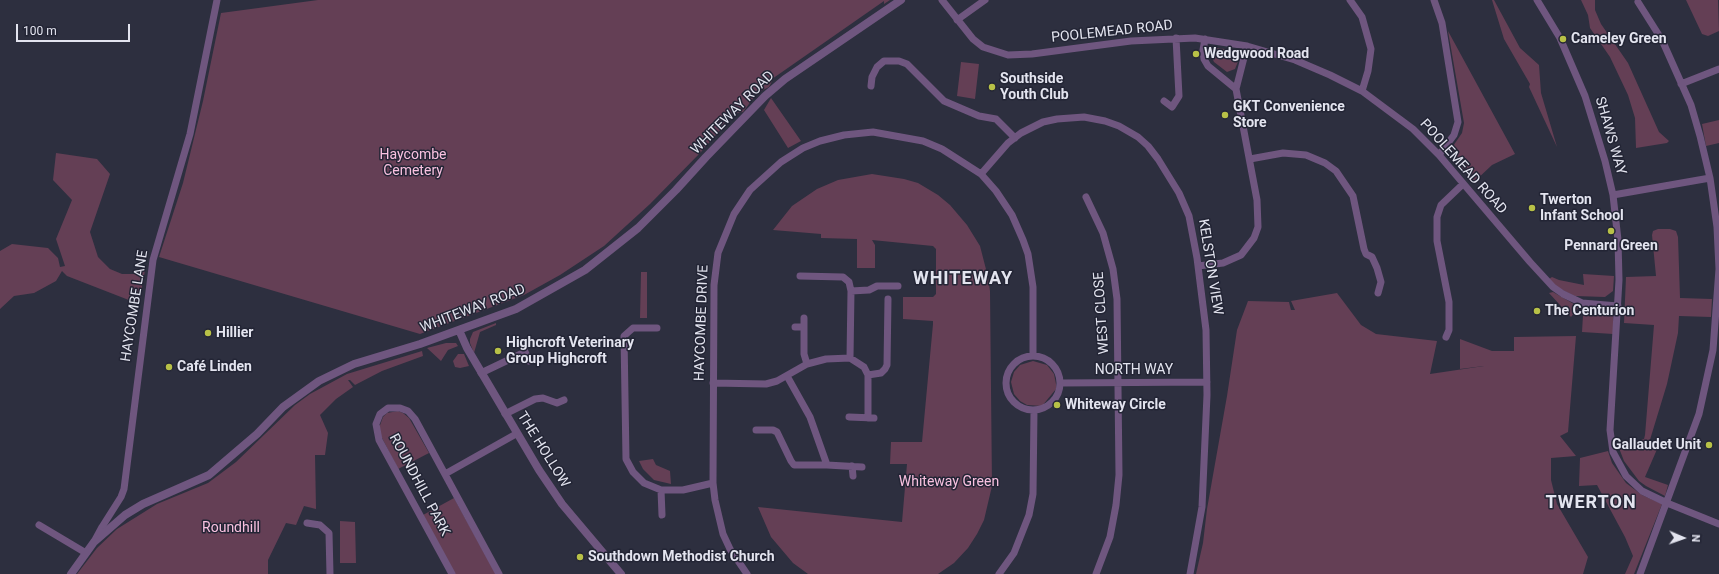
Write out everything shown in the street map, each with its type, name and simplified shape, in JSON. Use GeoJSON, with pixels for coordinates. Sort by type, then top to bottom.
{"type":"FeatureCollection","features":[{"type":"Feature","properties":{"kind":"street","name":"HAYCOMBE LANE"},"geometry":{"type":"LineString","coordinates":[[94,542],[121,497],[124,488],[153,260],[190,134],[217,0]]}},
{"type":"Feature","properties":{"kind":"street","name":"WHITEWAY ROAD"},"geometry":{"type":"LineString","coordinates":[[72,574],[94,542],[108,528],[143,504],[210,475],[257,434],[283,407],[319,381],[354,364],[459,330],[516,309],[559,287],[602,258],[638,228],[766,96],[785,79],[901,0]]}},
{"type":"Feature","properties":{"kind":"street","name":"POOLEMEAD ROAD"},"geometry":{"type":"LineString","coordinates":[[942,0],[972,39],[983,47],[1008,55],[1032,54],[1131,41],[1176,38],[1205,39],[1246,46],[1295,60],[1362,91],[1413,130],[1438,155],[1553,287],[1563,294],[1582,303],[1618,306]]}},
{"type":"Feature","properties":{"kind":"street"},"geometry":{"type":"LineString","coordinates":[[957,20],[985,0]]}},
{"type":"Feature","properties":{"kind":"street"},"geometry":{"type":"LineString","coordinates":[[1350,0],[1362,17],[1371,49],[1368,71],[1362,91]]}},
{"type":"Feature","properties":{"kind":"street"},"geometry":{"type":"LineString","coordinates":[[1434,0],[1442,23],[1458,122],[1454,135],[1438,155]]}},
{"type":"Feature","properties":{"kind":"street","name":"SHAWS WAY"},"geometry":{"type":"LineString","coordinates":[[1537,0],[1560,38],[1585,96],[1605,161],[1612,196],[1618,240],[1618,306],[1610,430],[1613,452],[1618,464],[1634,485],[1651,496],[1719,524]]}},
{"type":"Feature","properties":{"kind":"street"},"geometry":{"type":"LineString","coordinates":[[1636,3],[1662,40],[1693,111],[1710,178],[1718,250],[1718,309],[1713,350],[1699,414],[1640,574]]}},
{"type":"Feature","properties":{"kind":"street"},"geometry":{"type":"LineString","coordinates":[[1164,101],[1172,107],[1179,96],[1176,38]]}},
{"type":"Feature","properties":{"kind":"street"},"geometry":{"type":"LineString","coordinates":[[1205,39],[1203,50],[1204,59],[1208,66],[1236,89]]}},
{"type":"Feature","properties":{"kind":"street"},"geometry":{"type":"LineString","coordinates":[[1198,266],[1223,263],[1237,257],[1248,248],[1258,227],[1259,215],[1250,159],[1236,89],[1246,46]]}},
{"type":"Feature","properties":{"kind":"street"},"geometry":{"type":"LineString","coordinates":[[871,86],[872,77],[877,68],[884,61],[899,61],[907,64],[944,101],[979,116],[996,119],[1015,138]]}},
{"type":"Feature","properties":{"kind":"street"},"geometry":{"type":"LineString","coordinates":[[1681,84],[1719,69]]}},
{"type":"Feature","properties":{"kind":"street","name":"KELSTON VIEW"},"geometry":{"type":"LineString","coordinates":[[981,174],[1015,138],[1043,122],[1071,117],[1105,120],[1130,132],[1148,146],[1179,193],[1189,216],[1198,266],[1206,330],[1207,382],[1202,508],[1190,574]]}},
{"type":"Feature","properties":{"kind":"street","name":"HAYCOMBE DRIVE"},"geometry":{"type":"LineString","coordinates":[[747,574],[730,548],[724,534],[715,500],[713,483],[714,285],[718,253],[724,235],[742,200],[765,175],[781,162],[803,148],[820,141],[844,135],[873,132],[923,141],[956,157],[981,174],[996,191],[1012,215],[1028,254],[1032,287],[1033,356]]}},
{"type":"Feature","properties":{"kind":"street"},"geometry":{"type":"LineString","coordinates":[[1250,159],[1283,153],[1306,155],[1325,163],[1336,171],[1353,196],[1364,249],[1366,254],[1372,257],[1378,268],[1380,282],[1378,293]]}},
{"type":"Feature","properties":{"kind":"street"},"geometry":{"type":"LineString","coordinates":[[1612,196],[1710,178]]}},
{"type":"Feature","properties":{"kind":"street"},"geometry":{"type":"LineString","coordinates":[[1450,333],[1448,291],[1436,230],[1441,205],[1463,184]]}},
{"type":"Feature","properties":{"kind":"street","name":"WEST CLOSE"},"geometry":{"type":"LineString","coordinates":[[1086,197],[1103,233],[1113,269],[1116,299],[1119,475],[1116,505],[1110,537],[1096,574]]}},
{"type":"Feature","properties":{"kind":"street"},"geometry":{"type":"LineString","coordinates":[[800,276],[843,277],[849,282],[851,291],[850,358]]}},
{"type":"Feature","properties":{"kind":"street"},"geometry":{"type":"LineString","coordinates":[[851,291],[869,290],[877,286],[898,286]]}},
{"type":"Feature","properties":{"kind":"street"},"geometry":{"type":"LineString","coordinates":[[868,375],[881,373],[886,370],[888,299]]}},
{"type":"Feature","properties":{"kind":"street"},"geometry":{"type":"LineString","coordinates":[[804,318],[804,354],[807,364]]}},
{"type":"Feature","properties":{"kind":"street"},"geometry":{"type":"LineString","coordinates":[[795,327],[804,327]]}},
{"type":"Feature","properties":{"kind":"street"},"geometry":{"type":"LineString","coordinates":[[657,328],[633,328],[624,336],[626,459],[633,472],[644,483],[661,490],[683,490],[713,483]]}},
{"type":"Feature","properties":{"kind":"street","name":"THE HOLLOW"},"geometry":{"type":"LineString","coordinates":[[459,330],[466,348],[516,434],[562,504],[621,574]]}},
{"type":"Feature","properties":{"kind":"street"},"geometry":{"type":"LineString","coordinates":[[521,342],[529,361]]}},
{"type":"Feature","properties":{"kind":"street"},"geometry":{"type":"LineString","coordinates":[[481,373],[525,352]]}},
{"type":"Feature","properties":{"kind":"street"},"geometry":{"type":"LineString","coordinates":[[1033,356],[1042,357],[1050,362],[1059,373],[1061,383],[1058,395],[1053,402],[1044,409],[1034,411],[1024,409],[1016,405],[1009,397],[1006,384],[1007,375],[1014,363],[1023,358],[1033,356]]}},
{"type":"Feature","properties":{"kind":"street"},"geometry":{"type":"LineString","coordinates":[[714,383],[766,384],[778,382],[807,364],[826,359],[850,358],[864,368],[868,375],[871,418],[849,418]]}},
{"type":"Feature","properties":{"kind":"street"},"geometry":{"type":"LineString","coordinates":[[787,376],[810,417],[827,465]]}},
{"type":"Feature","properties":{"kind":"street","name":"NORTH WAY"},"geometry":{"type":"LineString","coordinates":[[1061,383],[1207,382]]}},
{"type":"Feature","properties":{"kind":"street"},"geometry":{"type":"LineString","coordinates":[[505,414],[535,399],[543,398],[557,403],[564,400]]}},
{"type":"Feature","properties":{"kind":"street","name":"ROUNDHILL PARK"},"geometry":{"type":"LineString","coordinates":[[452,574],[379,440],[376,424],[380,414],[388,408],[394,407],[408,411],[415,419],[499,574]]}},
{"type":"Feature","properties":{"kind":"street"},"geometry":{"type":"LineString","coordinates":[[999,574],[1014,553],[1029,515],[1033,494],[1034,411]]}},
{"type":"Feature","properties":{"kind":"street"},"geometry":{"type":"LineString","coordinates":[[756,430],[773,430],[777,432],[794,465],[862,467]]}},
{"type":"Feature","properties":{"kind":"street","name":"ROUNDHILL PARK"},"geometry":{"type":"LineString","coordinates":[[445,474],[516,434]]}},
{"type":"Feature","properties":{"kind":"street"},"geometry":{"type":"LineString","coordinates":[[852,466],[853,476]]}},
{"type":"Feature","properties":{"kind":"street"},"geometry":{"type":"LineString","coordinates":[[661,490],[662,515]]}},
{"type":"Feature","properties":{"kind":"street"},"geometry":{"type":"LineString","coordinates":[[307,523],[320,525],[329,533],[330,574]]}},
{"type":"Feature","properties":{"kind":"street"},"geometry":{"type":"LineString","coordinates":[[39,525],[86,553]]}},
{"type":"Feature","properties":{"kind":"green space","name":"Haycombe Cemetery"},"geometry":{"type":"Polygon","coordinates":[[[318,0],[890,0],[884,4],[884,1],[772,79],[769,87],[757,93],[743,112],[735,113],[701,152],[650,204],[604,246],[560,275],[524,295],[420,334],[159,257],[183,183],[203,101],[221,13],[318,0]]]}},
{"type":"Feature","properties":{"kind":"green space"},"geometry":{"type":"Polygon","coordinates":[[[1492,0],[1494,0],[1520,48],[1539,65],[1541,93],[1557,147],[1529,87],[1530,84],[1504,39],[1492,0]]]}},
{"type":"Feature","properties":{"kind":"green space","name":"Cameley Green"},"geometry":{"type":"Polygon","coordinates":[[[1581,0],[1595,0],[1595,10],[1601,24],[1628,63],[1659,132],[1669,141],[1667,143],[1636,148],[1635,118],[1628,95],[1610,57],[1590,28],[1588,15],[1581,0]]]}},
{"type":"Feature","properties":{"kind":"green space","name":"Cameley Green"},"geometry":{"type":"Polygon","coordinates":[[[1686,0],[1718,0],[1719,31],[1708,36],[1702,34],[1686,0]]]}},
{"type":"Feature","properties":{"kind":"green space"},"geometry":{"type":"Polygon","coordinates":[[[1448,31],[1515,154],[1492,165],[1474,182],[1452,158],[1451,149],[1462,133],[1464,123],[1448,31]]]}},
{"type":"Feature","properties":{"kind":"green space"},"geometry":{"type":"Polygon","coordinates":[[[1216,48],[1233,50],[1237,54],[1239,59],[1235,69],[1227,72],[1214,62],[1210,53],[1216,48]]]}},
{"type":"Feature","properties":{"kind":"green space"},"geometry":{"type":"Polygon","coordinates":[[[961,62],[979,64],[975,99],[957,96],[961,62]]]}},
{"type":"Feature","properties":{"kind":"green space"},"geometry":{"type":"Polygon","coordinates":[[[771,98],[801,141],[788,148],[764,110],[771,98]]]}},
{"type":"Feature","properties":{"kind":"green space"},"geometry":{"type":"Polygon","coordinates":[[[1719,120],[1719,143],[1706,146],[1702,124],[1719,120]]]}},
{"type":"Feature","properties":{"kind":"green space"},"geometry":{"type":"Polygon","coordinates":[[[56,153],[97,159],[110,174],[90,232],[98,257],[110,269],[122,274],[134,274],[145,270],[139,304],[67,276],[62,271],[56,281],[34,293],[14,296],[0,309],[0,251],[12,244],[48,248],[58,258],[60,267],[65,266],[56,239],[72,200],[53,180],[56,153]]]}},
{"type":"Feature","properties":{"kind":"green space","name":"Whiteway Green"},"geometry":{"type":"Polygon","coordinates":[[[872,174],[904,179],[918,183],[938,195],[950,205],[967,225],[980,246],[988,277],[990,291],[992,486],[984,520],[977,534],[968,548],[954,563],[938,574],[808,574],[793,563],[771,537],[758,507],[902,522],[907,464],[890,464],[891,442],[922,442],[933,324],[933,321],[903,319],[903,297],[933,297],[936,294],[936,249],[933,246],[872,240],[875,245],[875,268],[857,268],[857,239],[821,238],[821,234],[773,230],[792,206],[817,189],[838,180],[872,174]]]}},
{"type":"Feature","properties":{"kind":"green space","name":"Pennard Green"},"geometry":{"type":"Polygon","coordinates":[[[1658,229],[1670,229],[1676,231],[1678,237],[1680,298],[1712,299],[1711,317],[1679,316],[1678,333],[1667,384],[1649,443],[1658,447],[1645,477],[1668,485],[1665,496],[1639,481],[1624,461],[1619,448],[1644,439],[1645,435],[1654,325],[1624,323],[1626,277],[1656,276],[1652,235],[1653,231],[1658,229]]]}},
{"type":"Feature","properties":{"kind":"green space"},"geometry":{"type":"Polygon","coordinates":[[[641,272],[647,272],[647,318],[640,318],[641,272]]]}},
{"type":"Feature","properties":{"kind":"green space"},"geometry":{"type":"Polygon","coordinates":[[[1583,274],[1614,276],[1613,291],[1605,297],[1575,296],[1556,287],[1549,279],[1552,277],[1559,280],[1584,285],[1583,274]]]}},
{"type":"Feature","properties":{"kind":"green space"},"geometry":{"type":"Polygon","coordinates":[[[1553,292],[1579,307],[1571,317],[1549,293],[1553,292]]]}},
{"type":"Feature","properties":{"kind":"green space"},"geometry":{"type":"Polygon","coordinates":[[[1337,293],[1361,325],[1376,334],[1437,341],[1430,374],[1484,366],[1460,369],[1460,339],[1492,351],[1514,351],[1514,337],[1576,336],[1568,432],[1560,436],[1576,456],[1551,458],[1551,480],[1557,504],[1588,557],[1583,574],[1196,574],[1203,543],[1207,509],[1237,330],[1248,301],[1289,302],[1291,310],[1295,310],[1291,301],[1337,293]]]}},
{"type":"Feature","properties":{"kind":"green space"},"geometry":{"type":"Polygon","coordinates":[[[1591,308],[1605,309],[1611,313],[1613,316],[1613,334],[1582,332],[1583,315],[1591,308]]]}},
{"type":"Feature","properties":{"kind":"green space"},"geometry":{"type":"Polygon","coordinates":[[[496,323],[496,325],[480,332],[474,353],[470,343],[473,332],[496,323]]]}},
{"type":"Feature","properties":{"kind":"green space"},"geometry":{"type":"Polygon","coordinates":[[[446,343],[456,343],[458,346],[448,350],[441,361],[427,348],[446,343]]]}},
{"type":"Feature","properties":{"kind":"green space","name":"Roundhill"},"geometry":{"type":"Polygon","coordinates":[[[422,351],[423,356],[382,371],[355,385],[348,380],[353,387],[336,399],[320,415],[328,433],[325,455],[315,455],[316,509],[304,506],[296,525],[286,523],[268,560],[268,574],[77,574],[97,548],[117,529],[157,504],[208,483],[236,462],[295,405],[310,394],[347,374],[422,351]]]}},
{"type":"Feature","properties":{"kind":"green space"},"geometry":{"type":"Polygon","coordinates":[[[458,354],[464,354],[469,366],[460,368],[455,367],[453,361],[458,354]]]}},
{"type":"Feature","properties":{"kind":"green space"},"geometry":{"type":"Polygon","coordinates":[[[1033,361],[1047,365],[1054,374],[1056,384],[1056,389],[1042,406],[1027,405],[1020,401],[1014,394],[1011,382],[1014,372],[1020,365],[1033,361]]]}},
{"type":"Feature","properties":{"kind":"green space"},"geometry":{"type":"Polygon","coordinates":[[[398,411],[409,418],[429,453],[398,469],[380,434],[379,428],[383,417],[387,413],[398,411]]]}},
{"type":"Feature","properties":{"kind":"green space"},"geometry":{"type":"Polygon","coordinates":[[[1608,451],[1612,463],[1626,483],[1642,495],[1662,504],[1634,574],[1625,574],[1633,556],[1625,537],[1597,485],[1579,486],[1580,458],[1608,451]]]}},
{"type":"Feature","properties":{"kind":"green space"},"geometry":{"type":"Polygon","coordinates":[[[653,459],[656,465],[670,471],[671,484],[654,480],[643,469],[639,461],[653,459]]]}},
{"type":"Feature","properties":{"kind":"green space"},"geometry":{"type":"Polygon","coordinates":[[[454,498],[496,574],[455,574],[423,515],[454,498]]]}},
{"type":"Feature","properties":{"kind":"green space"},"geometry":{"type":"Polygon","coordinates":[[[340,521],[355,522],[356,563],[340,563],[340,521]]]}},
{"type":"Feature","properties":{"kind":"place","name":"Cameley Green"},"geometry":{"type":"Point","coordinates":[1563,39]}},
{"type":"Feature","properties":{"kind":"place","name":"Wedgwood Road"},"geometry":{"type":"Point","coordinates":[1196,54]}},
{"type":"Feature","properties":{"kind":"place","name":"Southside Youth Club"},"geometry":{"type":"Point","coordinates":[992,87]}},
{"type":"Feature","properties":{"kind":"place","name":"GKT Convenience Store"},"geometry":{"type":"Point","coordinates":[1225,115]}},
{"type":"Feature","properties":{"kind":"place","name":"Twerton Infant School"},"geometry":{"type":"Point","coordinates":[1532,208]}},
{"type":"Feature","properties":{"kind":"place","name":"Pennard Green"},"geometry":{"type":"Point","coordinates":[1611,231]}},
{"type":"Feature","properties":{"kind":"place","name":"The Centurion"},"geometry":{"type":"Point","coordinates":[1537,311]}},
{"type":"Feature","properties":{"kind":"place","name":"Hillier"},"geometry":{"type":"Point","coordinates":[208,333]}},
{"type":"Feature","properties":{"kind":"place","name":"Highcroft Veterinary Group Highcroft"},"geometry":{"type":"Point","coordinates":[498,351]}},
{"type":"Feature","properties":{"kind":"place","name":"Café Linden"},"geometry":{"type":"Point","coordinates":[169,367]}},
{"type":"Feature","properties":{"kind":"place","name":"Whiteway Circle"},"geometry":{"type":"Point","coordinates":[1057,405]}},
{"type":"Feature","properties":{"kind":"place","name":"Gallaudet Unit"},"geometry":{"type":"Point","coordinates":[1709,445]}},
{"type":"Feature","properties":{"kind":"place","name":"Southdown Methodist Church"},"geometry":{"type":"Point","coordinates":[580,557]}},
{"type":"Feature","properties":{"kind":"district","name":"WHITEWAY"},"geometry":{"type":"Point","coordinates":[963,279]}},
{"type":"Feature","properties":{"kind":"district","name":"TWERTON"},"geometry":{"type":"Point","coordinates":[1591,503]}}]}
